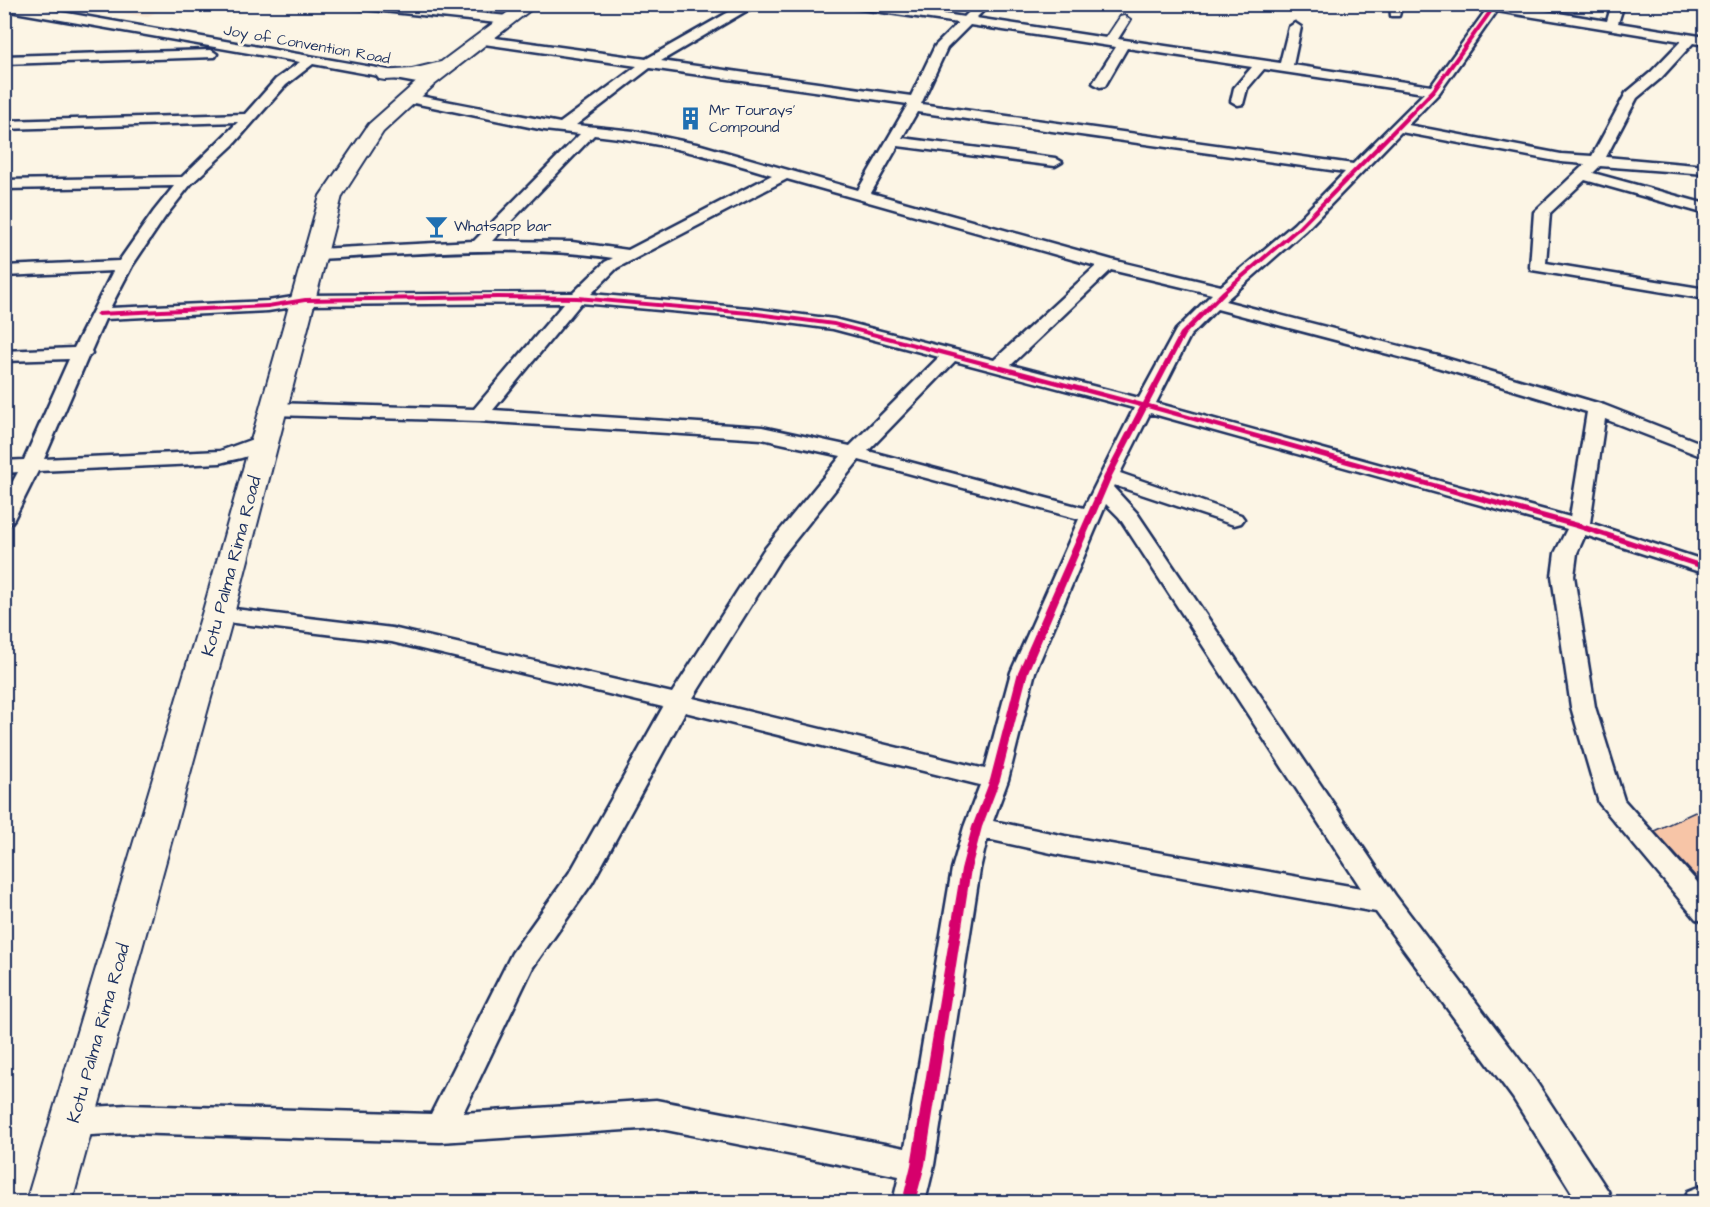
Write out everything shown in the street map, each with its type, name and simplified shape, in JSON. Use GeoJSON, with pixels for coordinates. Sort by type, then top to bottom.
{"type":"FeatureCollection","features":[{"type":"Feature","properties":{"kind":"street"},"geometry":{"type":"LineString","coordinates":[[354,4],[523,8]]}},
{"type":"Feature","properties":{"kind":"street"},"geometry":{"type":"LineString","coordinates":[[563,128],[646,64],[752,4]]}},
{"type":"Feature","properties":{"kind":"street"},"geometry":{"type":"LineString","coordinates":[[854,4],[1434,90]]}},
{"type":"Feature","properties":{"kind":"street"},"geometry":{"type":"LineString","coordinates":[[862,196],[914,104],[941,46],[984,4]]}},
{"type":"Feature","properties":{"kind":"street"},"geometry":{"type":"LineString","coordinates":[[1611,26],[1618,4]]}},
{"type":"Feature","properties":{"kind":"street","name":"Joy of Convention Road"},"geometry":{"type":"LineString","coordinates":[[10,6],[384,75]]}},
{"type":"Feature","properties":{"kind":"street"},"geometry":{"type":"LineString","coordinates":[[909,1203],[918,1165],[966,869],[977,827],[995,780],[1023,672],[1070,558],[1182,334],[1219,298],[1300,227],[1434,90],[1487,6],[1706,41]]}},
{"type":"Feature","properties":{"kind":"street","name":"Kotu Palma Rima Road"},"geometry":{"type":"LineString","coordinates":[[50,1203],[218,614],[332,196],[348,167],[376,128],[428,82],[523,8]]}},
{"type":"Feature","properties":{"kind":"street"},"geometry":{"type":"LineString","coordinates":[[1108,43],[1124,20]]}},
{"type":"Feature","properties":{"kind":"street"},"geometry":{"type":"LineString","coordinates":[[1286,68],[1295,27]]}},
{"type":"Feature","properties":{"kind":"street"},"geometry":{"type":"LineString","coordinates":[[1689,39],[1656,75],[1631,96],[1597,161],[1542,212],[1538,267],[1706,294]]}},
{"type":"Feature","properties":{"kind":"street"},"geometry":{"type":"LineString","coordinates":[[481,40],[1355,169]]}},
{"type":"Feature","properties":{"kind":"street"},"geometry":{"type":"LineString","coordinates":[[1100,83],[1123,45]]}},
{"type":"Feature","properties":{"kind":"street"},"geometry":{"type":"LineString","coordinates":[[4,60],[255,52]]}},
{"type":"Feature","properties":{"kind":"street"},"geometry":{"type":"LineString","coordinates":[[4,519],[83,353],[98,314],[124,266],[159,214],[186,181],[228,142],[281,82],[308,62]]}},
{"type":"Feature","properties":{"kind":"street"},"geometry":{"type":"LineString","coordinates":[[1238,101],[1241,88],[1261,64]]}},
{"type":"Feature","properties":{"kind":"street"},"geometry":{"type":"LineString","coordinates":[[384,75],[412,74],[544,126],[592,129],[702,148],[785,174],[1108,264],[1436,361],[1597,410],[1706,452]]}},
{"type":"Feature","properties":{"kind":"street"},"geometry":{"type":"LineString","coordinates":[[384,75],[398,85],[428,82]]}},
{"type":"Feature","properties":{"kind":"street"},"geometry":{"type":"LineString","coordinates":[[4,125],[248,117]]}},
{"type":"Feature","properties":{"kind":"street"},"geometry":{"type":"LineString","coordinates":[[1396,127],[1561,158],[1706,170]]}},
{"type":"Feature","properties":{"kind":"street"},"geometry":{"type":"LineString","coordinates":[[479,246],[592,129]]}},
{"type":"Feature","properties":{"kind":"street"},"geometry":{"type":"LineString","coordinates":[[894,141],[1055,162]]}},
{"type":"Feature","properties":{"kind":"street"},"geometry":{"type":"LineString","coordinates":[[479,415],[577,298],[611,265],[785,174]]}},
{"type":"Feature","properties":{"kind":"street"},"geometry":{"type":"LineString","coordinates":[[1584,175],[1706,208]]}},
{"type":"Feature","properties":{"kind":"street"},"geometry":{"type":"LineString","coordinates":[[4,185],[186,181]]}},
{"type":"Feature","properties":{"kind":"street"},"geometry":{"type":"LineString","coordinates":[[318,254],[479,246],[573,247],[629,255]]}},
{"type":"Feature","properties":{"kind":"street"},"geometry":{"type":"LineString","coordinates":[[998,367],[1108,264]]}},
{"type":"Feature","properties":{"kind":"street"},"geometry":{"type":"LineString","coordinates":[[4,271],[124,266]]}},
{"type":"Feature","properties":{"kind":"street"},"geometry":{"type":"LineString","coordinates":[[98,314],[268,306],[305,300],[577,298],[749,313],[834,324],[1147,406],[1579,526],[1706,568]]}},
{"type":"Feature","properties":{"kind":"street"},"geometry":{"type":"LineString","coordinates":[[4,356],[83,353]]}},
{"type":"Feature","properties":{"kind":"street"},"geometry":{"type":"LineString","coordinates":[[440,1128],[522,961],[599,847],[678,702],[771,556],[854,453],[952,354]]}},
{"type":"Feature","properties":{"kind":"street"},"geometry":{"type":"LineString","coordinates":[[273,409],[479,415],[762,433],[854,453],[1091,516]]}},
{"type":"Feature","properties":{"kind":"street"},"geometry":{"type":"LineString","coordinates":[[1597,410],[1579,526],[1566,553],[1564,590],[1580,676],[1583,707],[1612,803],[1706,911]]}},
{"type":"Feature","properties":{"kind":"street"},"geometry":{"type":"LineString","coordinates":[[4,467],[220,457],[264,441]]}},
{"type":"Feature","properties":{"kind":"street"},"geometry":{"type":"LineString","coordinates":[[1106,482],[1234,519]]}},
{"type":"Feature","properties":{"kind":"street"},"geometry":{"type":"LineString","coordinates":[[1106,482],[1385,903],[1524,1089],[1596,1203]]}},
{"type":"Feature","properties":{"kind":"street"},"geometry":{"type":"LineString","coordinates":[[218,614],[392,635],[995,780]]}},
{"type":"Feature","properties":{"kind":"street"},"geometry":{"type":"LineString","coordinates":[[977,827],[1065,846],[1385,903]]}},
{"type":"Feature","properties":{"kind":"street"},"geometry":{"type":"LineString","coordinates":[[73,1122],[128,1119],[440,1128],[656,1114],[918,1165]]}},
{"type":"Feature","properties":{"kind":"street"},"geometry":{"type":"LineString","coordinates":[[1700,1203],[1706,1199]]}},
{"type":"Feature","properties":{"kind":"shaded area"},"geometry":{"type":"Polygon","coordinates":[[[171,4],[146,17],[79,5],[171,4]]]}},
{"type":"Feature","properties":{"kind":"building"},"geometry":{"type":"Polygon","coordinates":[[[1706,807],[1706,888],[1654,831],[1706,807]]]}},
{"type":"Feature","properties":{"kind":"cycle path"},"geometry":{"type":"LineString","coordinates":[[909,1202],[918,1165],[966,869],[977,827],[995,780],[1023,672],[1108,476],[1182,334],[1224,292],[1300,227],[1434,90],[1494,7]]}},
{"type":"Feature","properties":{"kind":"cycle path"},"geometry":{"type":"LineString","coordinates":[[98,314],[268,306],[305,300],[577,298],[749,313],[834,324],[1147,406],[1446,488],[1579,526],[1706,568]]}},
{"type":"Feature","properties":{"kind":"place","name":"Mr Tourays' Compound"},"geometry":{"type":"Point","coordinates":[691,119]}},
{"type":"Feature","properties":{"kind":"place","name":"Whatsapp bar"},"geometry":{"type":"Point","coordinates":[436,226]}}]}
